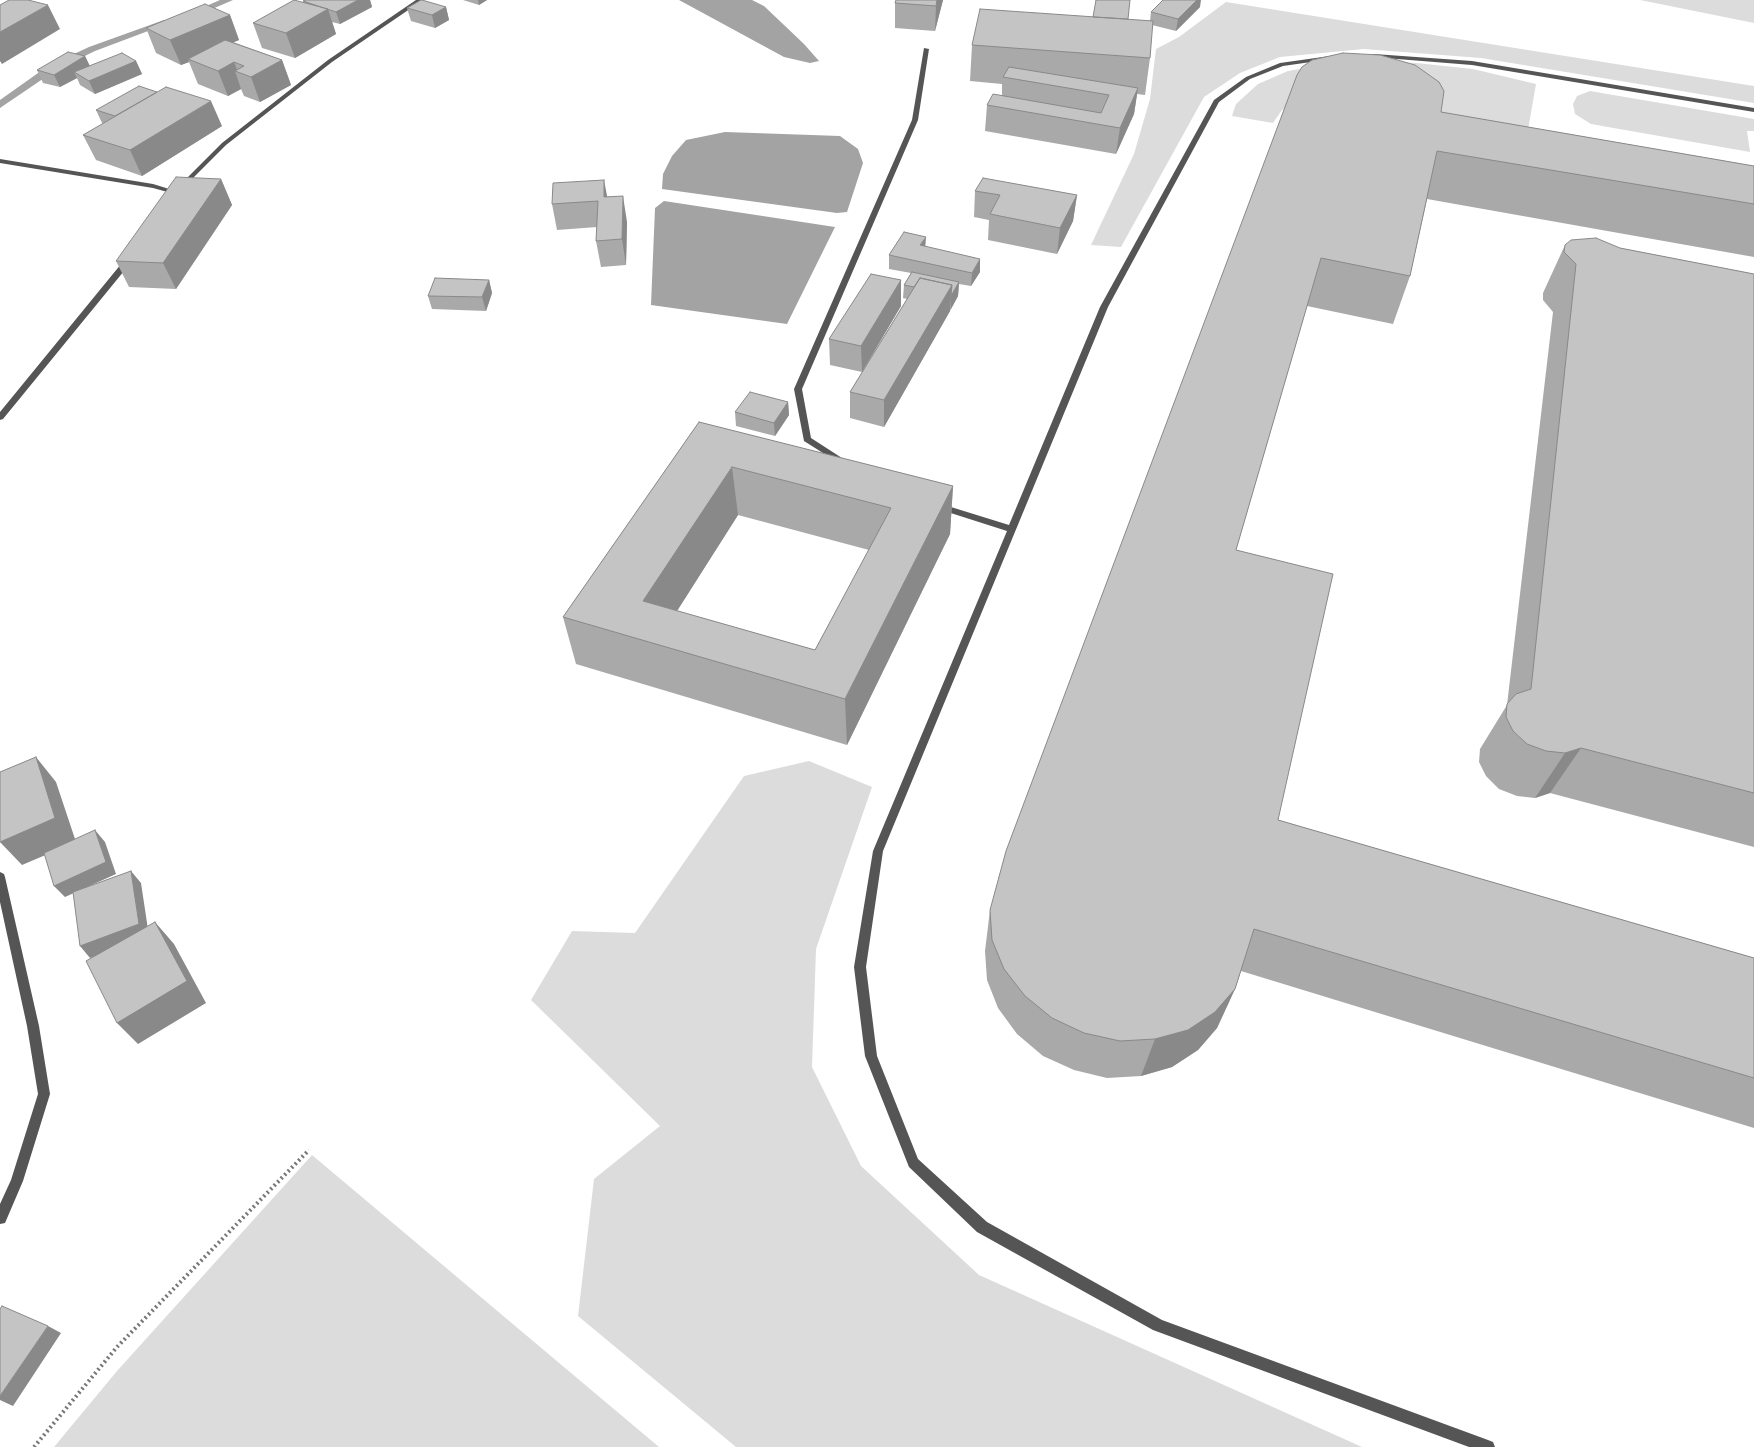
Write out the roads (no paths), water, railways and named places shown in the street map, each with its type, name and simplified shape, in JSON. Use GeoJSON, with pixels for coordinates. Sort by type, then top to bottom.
{"type":"FeatureCollection","features":[{"type":"Feature","properties":{"kind":"street"},"geometry":{"type":"LineString","coordinates":[[171,199],[224,144],[330,61],[420,0]]}},
{"type":"Feature","properties":{"kind":"street"},"geometry":{"type":"LineString","coordinates":[[847,466],[808,439],[798,389],[915,120],[926,49]]}},
{"type":"Feature","properties":{"kind":"street"},"geometry":{"type":"LineString","coordinates":[[1488,1447],[1158,1325],[982,1226],[913,1163],[871,1056],[860,967],[878,851],[1104,306],[1216,101],[1248,78],[1282,64],[1322,57],[1354,56],[1472,63],[1754,110]]}},
{"type":"Feature","properties":{"kind":"street"},"geometry":{"type":"LineString","coordinates":[[0,161],[176,192]]}},
{"type":"Feature","properties":{"kind":"street"},"geometry":{"type":"LineString","coordinates":[[0,417],[134,253]]}},
{"type":"Feature","properties":{"kind":"street"},"geometry":{"type":"LineString","coordinates":[[926,502],[1011,528]]}},
{"type":"Feature","properties":{"kind":"street"},"geometry":{"type":"LineString","coordinates":[[0,877],[33,1026],[44,1094],[17,1180],[0,1218]]}},
{"type":"Feature","properties":{"kind":"waterway"},"geometry":{"type":"LineString","coordinates":[[193,14],[228,0]]}},
{"type":"Feature","properties":{"kind":"waterway"},"geometry":{"type":"LineString","coordinates":[[0,105],[52,68],[92,49],[167,22]]}}]}
